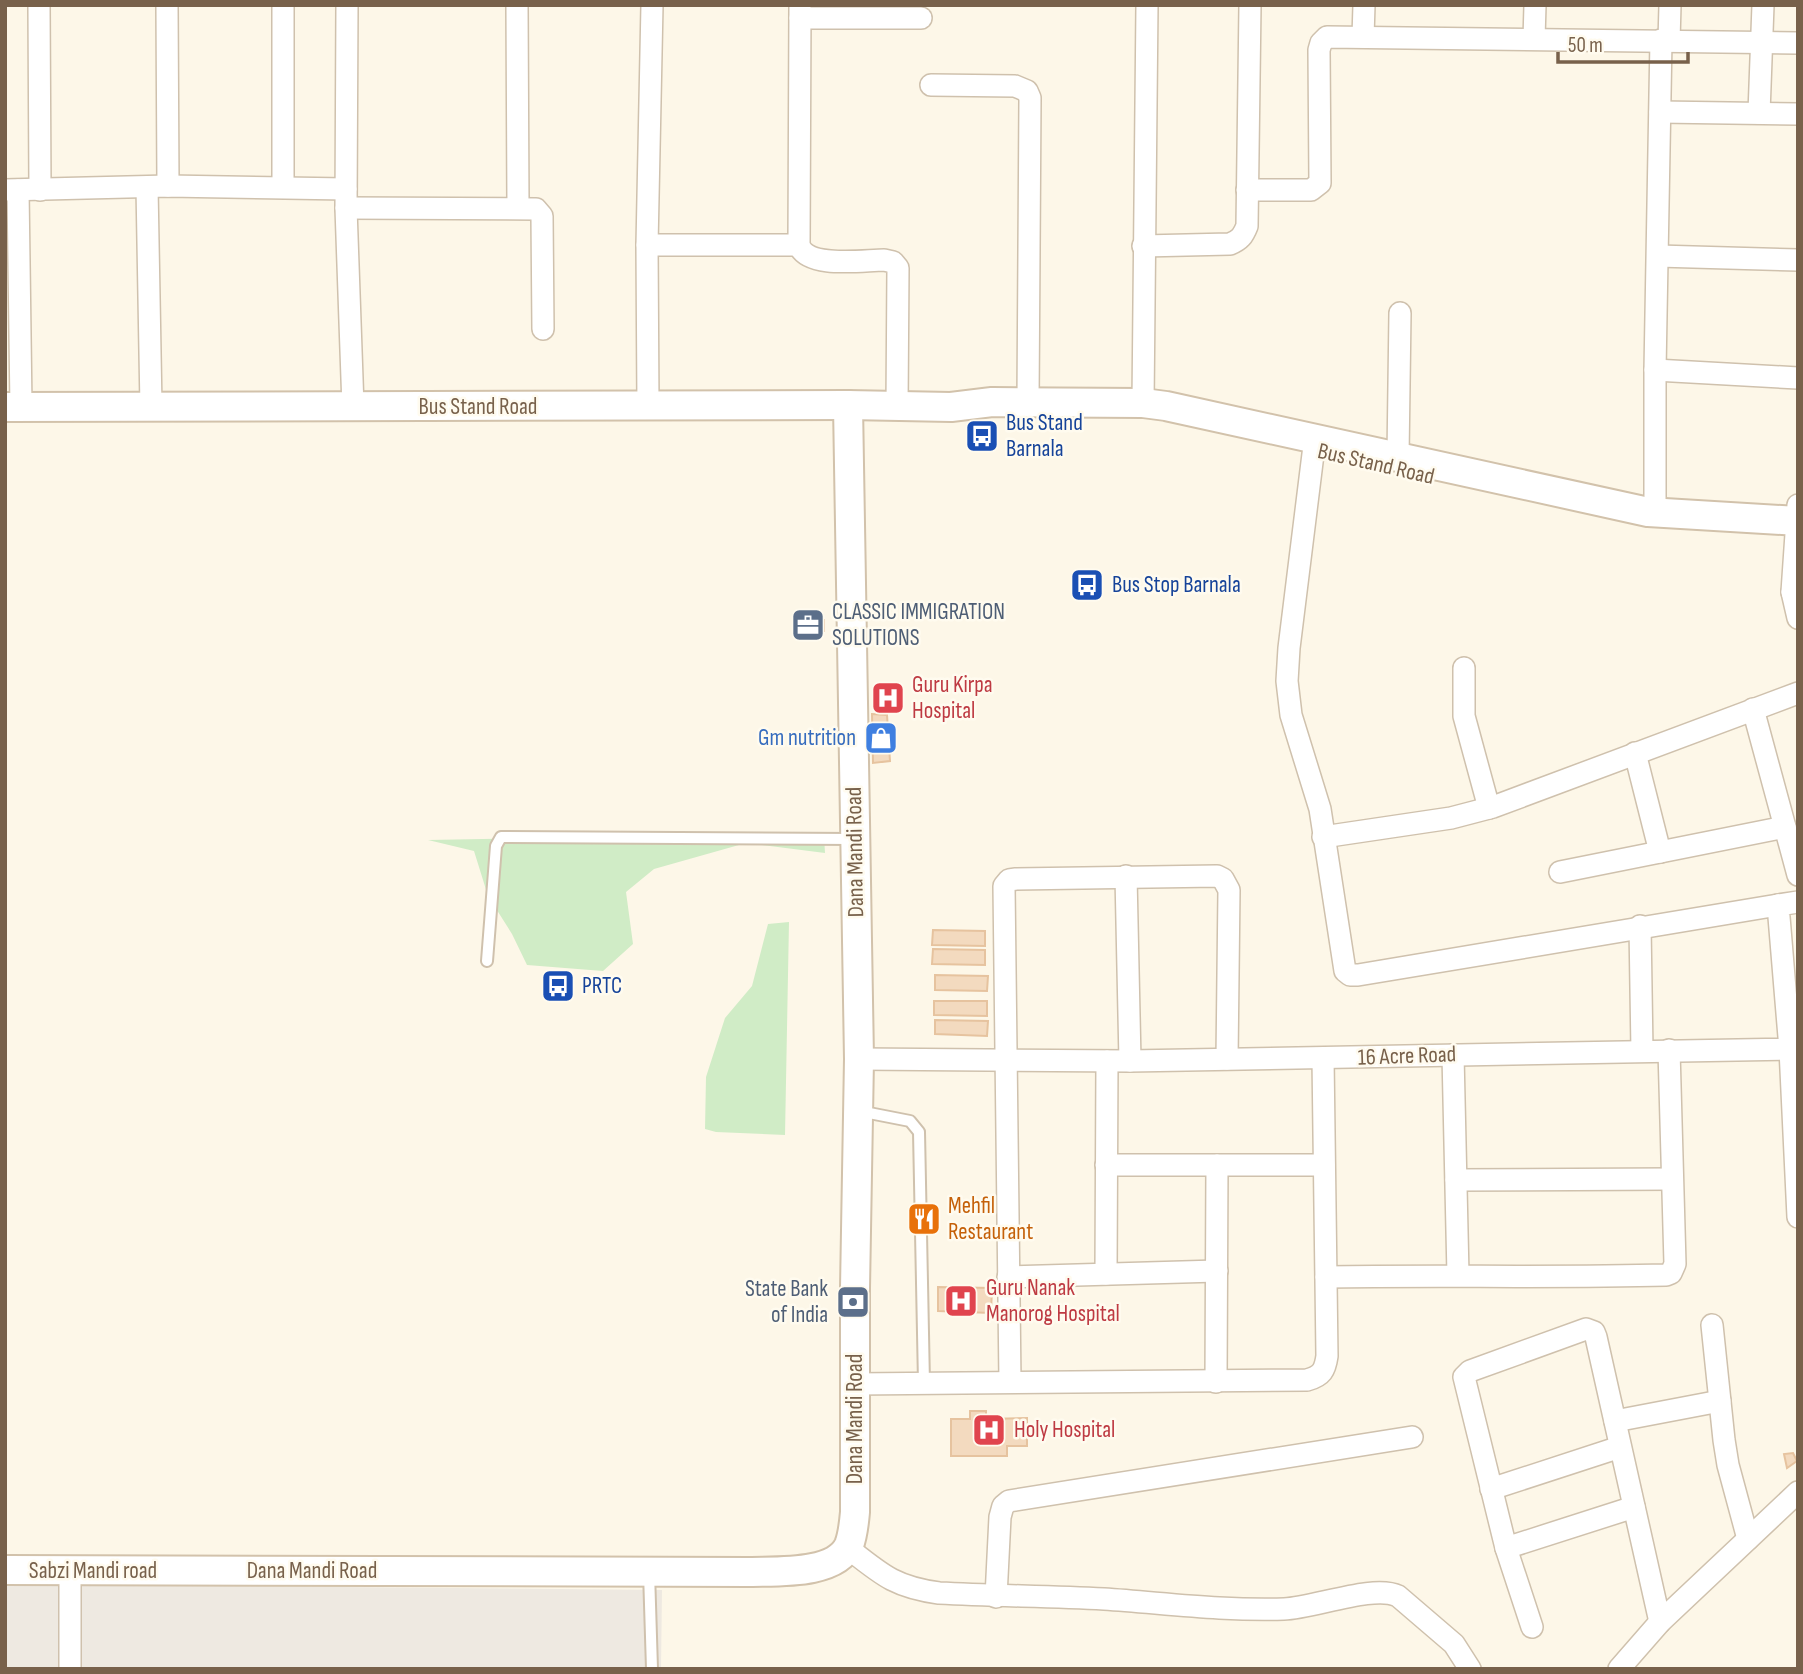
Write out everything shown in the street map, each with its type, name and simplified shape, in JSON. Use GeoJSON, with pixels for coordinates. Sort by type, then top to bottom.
{"type":"FeatureCollection","features":[{"type":"Feature","properties":{"kind":"street"},"geometry":{"type":"LineString","coordinates":[[39,5],[40,190]]}},
{"type":"Feature","properties":{"kind":"street"},"geometry":{"type":"LineString","coordinates":[[151,407],[167,5]]}},
{"type":"Feature","properties":{"kind":"street"},"geometry":{"type":"LineString","coordinates":[[283,5],[284,187]]}},
{"type":"Feature","properties":{"kind":"street"},"geometry":{"type":"LineString","coordinates":[[347,5],[346,199],[354,407]]}},
{"type":"Feature","properties":{"kind":"street"},"geometry":{"type":"LineString","coordinates":[[517,5],[518,207]]}},
{"type":"Feature","properties":{"kind":"street"},"geometry":{"type":"LineString","coordinates":[[648,406],[647,245],[652,5]]}},
{"type":"Feature","properties":{"kind":"street"},"geometry":{"type":"LineString","coordinates":[[1143,403],[1147,5]]}},
{"type":"Feature","properties":{"kind":"street"},"geometry":{"type":"LineString","coordinates":[[1143,246],[1230,244],[1238,241],[1244,234],[1247,226],[1250,5]]}},
{"type":"Feature","properties":{"kind":"street"},"geometry":{"type":"LineString","coordinates":[[1363,37],[1364,5]]}},
{"type":"Feature","properties":{"kind":"street"},"geometry":{"type":"LineString","coordinates":[[1534,39],[1535,5]]}},
{"type":"Feature","properties":{"kind":"street"},"geometry":{"type":"LineString","coordinates":[[1655,513],[1660,111],[1670,5]]}},
{"type":"Feature","properties":{"kind":"street"},"geometry":{"type":"LineString","coordinates":[[1759,113],[1763,5]]}},
{"type":"Feature","properties":{"kind":"street"},"geometry":{"type":"LineString","coordinates":[[897,406],[898,268],[893,262],[884,260],[820,261],[809,257],[799,245],[800,12],[921,18]]}},
{"type":"Feature","properties":{"kind":"street"},"geometry":{"type":"LineString","coordinates":[[1247,190],[1311,190],[1320,183],[1321,43],[1324,38],[1798,43]]}},
{"type":"Feature","properties":{"kind":"street"},"geometry":{"type":"LineString","coordinates":[[931,85],[1015,86],[1027,91],[1030,98],[1028,402]]}},
{"type":"Feature","properties":{"kind":"street"},"geometry":{"type":"LineString","coordinates":[[1660,111],[1798,114]]}},
{"type":"Feature","properties":{"kind":"street"},"geometry":{"type":"LineString","coordinates":[[13,407],[12,190],[284,187],[346,199],[536,209],[542,216],[543,329]]}},
{"type":"Feature","properties":{"kind":"street"},"geometry":{"type":"LineString","coordinates":[[647,245],[799,245]]}},
{"type":"Feature","properties":{"kind":"street"},"geometry":{"type":"LineString","coordinates":[[1657,256],[1798,260]]}},
{"type":"Feature","properties":{"kind":"street"},"geometry":{"type":"LineString","coordinates":[[1398,456],[1400,313]]}},
{"type":"Feature","properties":{"kind":"street"},"geometry":{"type":"LineString","coordinates":[[1655,370],[1798,378]]}},
{"type":"Feature","properties":{"kind":"street","name":"Bus Stand Road"},"geometry":{"type":"LineString","coordinates":[[13,407],[951,407],[992,402],[1143,403],[1638,525],[1678,531],[1797,525]]}},
{"type":"Feature","properties":{"kind":"street","name":"Dana Mandi Road"},"geometry":{"type":"LineString","coordinates":[[180,1571],[797,1570],[834,1560],[848,1548],[855,1512],[859,1059],[848,405]]}},
{"type":"Feature","properties":{"kind":"street","name":"Bus Stand Road"},"geometry":{"type":"LineString","coordinates":[[951,407],[995,416],[1144,419],[1398,456],[1655,513],[1797,525]]}},
{"type":"Feature","properties":{"kind":"street"},"geometry":{"type":"LineString","coordinates":[[1314,444],[1287,681],[1291,715],[1320,809],[1343,966],[1350,975],[1788,903],[1790,1049],[1798,1217]]}},
{"type":"Feature","properties":{"kind":"street"},"geometry":{"type":"LineString","coordinates":[[1797,525],[1795,592],[1798,618]]}},
{"type":"Feature","properties":{"kind":"street"},"geometry":{"type":"LineString","coordinates":[[1465,668],[1465,716],[1489,808]]}},
{"type":"Feature","properties":{"kind":"street"},"geometry":{"type":"LineString","coordinates":[[1323,837],[1451,818],[1489,808],[1536,793],[1798,694]]}},
{"type":"Feature","properties":{"kind":"street"},"geometry":{"type":"LineString","coordinates":[[1753,709],[1798,875]]}},
{"type":"Feature","properties":{"kind":"street"},"geometry":{"type":"LineString","coordinates":[[1635,754],[1661,852]]}},
{"type":"Feature","properties":{"kind":"street"},"geometry":{"type":"LineString","coordinates":[[1560,872],[1785,827]]}},
{"type":"Feature","properties":{"kind":"street"},"geometry":{"type":"LineString","coordinates":[[1126,876],[1130,1061]]}},
{"type":"Feature","properties":{"kind":"street"},"geometry":{"type":"LineString","coordinates":[[1010,1382],[1004,886],[1009,880],[1016,879],[1217,876],[1223,879],[1227,884],[1227,1059]]}},
{"type":"Feature","properties":{"kind":"street"},"geometry":{"type":"LineString","coordinates":[[1640,926],[1642,1051]]}},
{"type":"Feature","properties":{"kind":"street","name":"16 Acre Road"},"geometry":{"type":"LineString","coordinates":[[859,1059],[1130,1061],[1790,1049]]}},
{"type":"Feature","properties":{"kind":"street"},"geometry":{"type":"LineString","coordinates":[[1326,1277],[1577,1277],[1671,1273],[1675,1264],[1669,1050]]}},
{"type":"Feature","properties":{"kind":"street"},"geometry":{"type":"LineString","coordinates":[[1453,1055],[1458,1275]]}},
{"type":"Feature","properties":{"kind":"street"},"geometry":{"type":"LineString","coordinates":[[855,1384],[1216,1382],[1307,1380],[1319,1377],[1325,1369],[1326,1356],[1323,1058]]}},
{"type":"Feature","properties":{"kind":"street"},"geometry":{"type":"LineString","coordinates":[[1106,1274],[1107,1060]]}},
{"type":"Feature","properties":{"kind":"street"},"geometry":{"type":"LineString","coordinates":[[1106,1165],[1324,1165]]}},
{"type":"Feature","properties":{"kind":"street"},"geometry":{"type":"LineString","coordinates":[[1216,1382],[1217,1165]]}},
{"type":"Feature","properties":{"kind":"street"},"geometry":{"type":"LineString","coordinates":[[1456,1180],[1672,1179]]}},
{"type":"Feature","properties":{"kind":"street"},"geometry":{"type":"LineString","coordinates":[[1009,1277],[1217,1271]]}},
{"type":"Feature","properties":{"kind":"street"},"geometry":{"type":"LineString","coordinates":[[1712,1325],[1728,1465],[1748,1539]]}},
{"type":"Feature","properties":{"kind":"street"},"geometry":{"type":"LineString","coordinates":[[1532,1627],[1506,1548],[1464,1377],[1470,1371],[1590,1330],[1596,1337],[1660,1622]]}},
{"type":"Feature","properties":{"kind":"street"},"geometry":{"type":"LineString","coordinates":[[1615,1421],[1720,1401]]}},
{"type":"Feature","properties":{"kind":"street"},"geometry":{"type":"LineString","coordinates":[[996,1597],[1000,1517],[1003,1506],[1009,1501],[1412,1437]]}},
{"type":"Feature","properties":{"kind":"street"},"geometry":{"type":"LineString","coordinates":[[1491,1489],[1620,1447]]}},
{"type":"Feature","properties":{"kind":"street"},"geometry":{"type":"LineString","coordinates":[[1619,1669],[1660,1622],[1798,1492]]}},
{"type":"Feature","properties":{"kind":"street"},"geometry":{"type":"LineString","coordinates":[[1506,1548],[1634,1507]]}},
{"type":"Feature","properties":{"kind":"street"},"geometry":{"type":"LineString","coordinates":[[848,1548],[886,1578],[901,1585],[939,1593],[1262,1609],[1296,1608],[1376,1592],[1390,1592],[1454,1644],[1470,1669]]}},
{"type":"Feature","properties":{"kind":"street","name":"Sabzi Mandi road"},"geometry":{"type":"LineString","coordinates":[[5,1570],[180,1571]]}},
{"type":"Feature","properties":{"kind":"street"},"geometry":{"type":"LineString","coordinates":[[70,1570],[70,1669]]}},
{"type":"Feature","properties":{"kind":"lane"},"geometry":{"type":"LineString","coordinates":[[488,961],[496,846],[501,837],[855,839]]}},
{"type":"Feature","properties":{"kind":"lane"},"geometry":{"type":"LineString","coordinates":[[859,1111],[910,1121],[919,1132],[924,1383]]}},
{"type":"Feature","properties":{"kind":"lane"},"geometry":{"type":"LineString","coordinates":[[649,1572],[652,1669]]}},
{"type":"Feature","properties":{"kind":"shaded area"},"geometry":{"type":"Polygon","coordinates":[[[5,1584],[662,1590],[661,1669],[5,1669],[5,1584]]]}},
{"type":"Feature","properties":{"kind":"green space"},"geometry":{"type":"Polygon","coordinates":[[[681,835],[824,836],[825,853],[746,843],[654,869],[626,892],[633,944],[603,971],[527,965],[512,934],[488,896],[474,851],[428,840],[681,835]]]}},
{"type":"Feature","properties":{"kind":"green space"},"geometry":{"type":"Polygon","coordinates":[[[789,922],[785,1135],[716,1132],[705,1129],[706,1077],[725,1018],[752,986],[768,924],[789,922]]]}},
{"type":"Feature","properties":{"kind":"building","name":"CLASSIC IMMIGRATION SOLUTIONS"},"geometry":{"type":"Polygon","coordinates":[[[793,620],[824,620],[824,631],[793,630],[793,620]]]}},
{"type":"Feature","properties":{"kind":"building"},"geometry":{"type":"Polygon","coordinates":[[[875,686],[897,686],[896,710],[875,710],[875,686]]]}},
{"type":"Feature","properties":{"kind":"building","name":"Gm nutrition"},"geometry":{"type":"Polygon","coordinates":[[[872,714],[887,715],[890,761],[873,763],[872,714]]]}},
{"type":"Feature","properties":{"kind":"building"},"geometry":{"type":"Polygon","coordinates":[[[933,930],[985,931],[985,946],[932,945],[933,930]]]}},
{"type":"Feature","properties":{"kind":"building"},"geometry":{"type":"Polygon","coordinates":[[[933,949],[985,950],[985,965],[932,964],[933,949]]]}},
{"type":"Feature","properties":{"kind":"building"},"geometry":{"type":"Polygon","coordinates":[[[935,975],[988,976],[987,991],[935,990],[935,975]]]}},
{"type":"Feature","properties":{"kind":"building"},"geometry":{"type":"Polygon","coordinates":[[[934,1001],[987,1001],[987,1016],[934,1015],[934,1001]]]}},
{"type":"Feature","properties":{"kind":"building"},"geometry":{"type":"Polygon","coordinates":[[[935,1020],[988,1021],[987,1036],[935,1034],[935,1020]]]}},
{"type":"Feature","properties":{"kind":"building"},"geometry":{"type":"Polygon","coordinates":[[[938,1287],[992,1288],[991,1313],[938,1311],[938,1287]]]}},
{"type":"Feature","properties":{"kind":"building"},"geometry":{"type":"Polygon","coordinates":[[[970,1411],[986,1411],[986,1419],[1027,1418],[1027,1446],[1007,1446],[1007,1456],[951,1456],[951,1419],[970,1419],[970,1411]]]}},
{"type":"Feature","properties":{"kind":"building"},"geometry":{"type":"Polygon","coordinates":[[[1793,1453],[1797,1461],[1787,1468],[1784,1454],[1793,1453]]]}},
{"type":"Feature","properties":{"kind":"place","name":"Bus Stand Barnala"},"geometry":{"type":"Point","coordinates":[982,436]}},
{"type":"Feature","properties":{"kind":"place","name":"Bus Stop Barnala"},"geometry":{"type":"Point","coordinates":[1087,585]}},
{"type":"Feature","properties":{"kind":"place","name":"CLASSIC IMMIGRATION SOLUTIONS"},"geometry":{"type":"Point","coordinates":[808,625]}},
{"type":"Feature","properties":{"kind":"place","name":"Guru Kirpa Hospital"},"geometry":{"type":"Point","coordinates":[888,698]}},
{"type":"Feature","properties":{"kind":"place","name":"Gm nutrition"},"geometry":{"type":"Point","coordinates":[881,738]}},
{"type":"Feature","properties":{"kind":"place","name":"PRTC"},"geometry":{"type":"Point","coordinates":[558,986]}},
{"type":"Feature","properties":{"kind":"place","name":"Mehfil Restaurant"},"geometry":{"type":"Point","coordinates":[924,1219]}},
{"type":"Feature","properties":{"kind":"place","name":"Guru Nanak Manorog Hospital"},"geometry":{"type":"Point","coordinates":[961,1301]}},
{"type":"Feature","properties":{"kind":"place","name":"State Bank of India"},"geometry":{"type":"Point","coordinates":[853,1302]}},
{"type":"Feature","properties":{"kind":"place","name":"Holy Hospital"},"geometry":{"type":"Point","coordinates":[989,1430]}}]}
